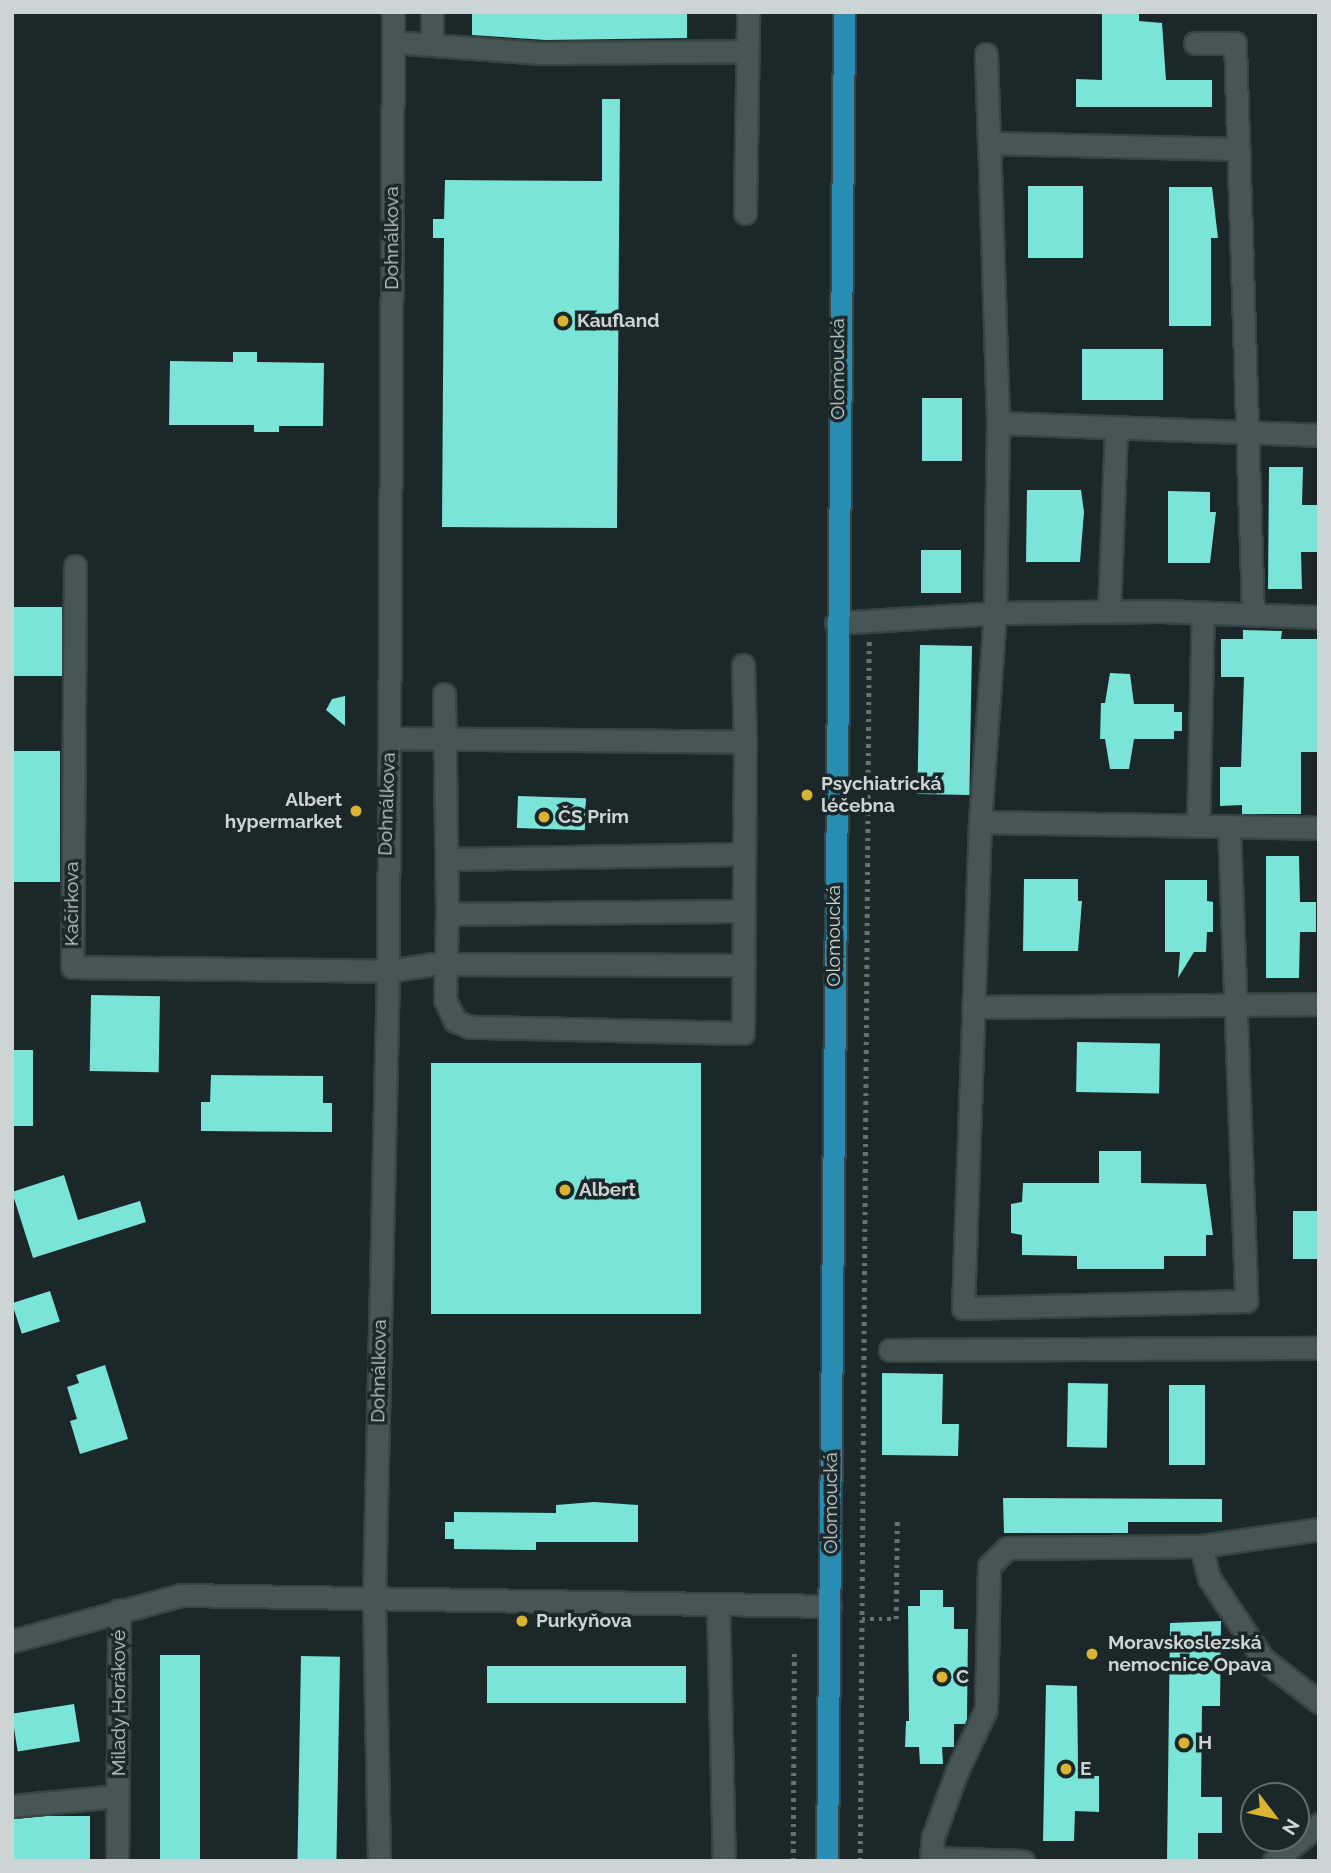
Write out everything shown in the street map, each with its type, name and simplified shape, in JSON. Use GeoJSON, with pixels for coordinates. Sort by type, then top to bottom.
{"type":"FeatureCollection","features":[{"type":"Feature","properties":{"kind":"main road","name":"Olomoucká"},"geometry":{"type":"LineString","coordinates":[[827,1861],[836,623],[844,12]]}},
{"type":"Feature","properties":{"kind":"street","name":"Dohnálkova"},"geometry":{"type":"LineString","coordinates":[[374,1597],[388,971],[393,12]]}},
{"type":"Feature","properties":{"kind":"street"},"geometry":{"type":"LineString","coordinates":[[432,12],[432,44]]}},
{"type":"Feature","properties":{"kind":"street"},"geometry":{"type":"LineString","coordinates":[[745,214],[747,12]]}},
{"type":"Feature","properties":{"kind":"street"},"geometry":{"type":"LineString","coordinates":[[393,42],[538,53],[747,51]]}},
{"type":"Feature","properties":{"kind":"street"},"geometry":{"type":"LineString","coordinates":[[1195,43],[1235,43],[1253,615]]}},
{"type":"Feature","properties":{"kind":"street"},"geometry":{"type":"LineString","coordinates":[[986,54],[998,423],[995,613],[980,821],[963,1308],[1246,1301],[1229,827]]}},
{"type":"Feature","properties":{"kind":"street"},"geometry":{"type":"LineString","coordinates":[[989,143],[1238,149]]}},
{"type":"Feature","properties":{"kind":"street"},"geometry":{"type":"LineString","coordinates":[[998,423],[1319,435]]}},
{"type":"Feature","properties":{"kind":"street"},"geometry":{"type":"LineString","coordinates":[[1110,612],[1115,427]]}},
{"type":"Feature","properties":{"kind":"street","name":"Kačírkova"},"geometry":{"type":"LineString","coordinates":[[75,566],[72,967],[388,971]]}},
{"type":"Feature","properties":{"kind":"street"},"geometry":{"type":"LineString","coordinates":[[836,623],[995,613],[1203,613],[1319,617]]}},
{"type":"Feature","properties":{"kind":"street"},"geometry":{"type":"LineString","coordinates":[[1198,827],[1203,613]]}},
{"type":"Feature","properties":{"kind":"street"},"geometry":{"type":"LineString","coordinates":[[444,694],[447,859],[445,1000],[455,1021],[470,1027],[743,1033],[743,665]]}},
{"type":"Feature","properties":{"kind":"street"},"geometry":{"type":"LineString","coordinates":[[389,738],[446,741],[745,742]]}},
{"type":"Feature","properties":{"kind":"street"},"geometry":{"type":"LineString","coordinates":[[980,821],[1319,828]]}},
{"type":"Feature","properties":{"kind":"street"},"geometry":{"type":"LineString","coordinates":[[447,859],[744,854]]}},
{"type":"Feature","properties":{"kind":"street"},"geometry":{"type":"LineString","coordinates":[[447,914],[744,911]]}},
{"type":"Feature","properties":{"kind":"street"},"geometry":{"type":"LineString","coordinates":[[388,971],[446,964],[744,965]]}},
{"type":"Feature","properties":{"kind":"street"},"geometry":{"type":"LineString","coordinates":[[973,1007],[1319,1004]]}},
{"type":"Feature","properties":{"kind":"street"},"geometry":{"type":"LineString","coordinates":[[890,1350],[1319,1348]]}},
{"type":"Feature","properties":{"kind":"street"},"geometry":{"type":"LineString","coordinates":[[1023,1861],[931,1860],[933,1837],[957,1770],[986,1709],[989,1566],[1007,1548],[1201,1546],[1319,1529]]}},
{"type":"Feature","properties":{"kind":"street"},"geometry":{"type":"LineString","coordinates":[[1201,1546],[1209,1578],[1263,1659],[1319,1702]]}},
{"type":"Feature","properties":{"kind":"street"},"geometry":{"type":"LineString","coordinates":[[12,1642],[119,1610],[181,1595],[830,1606]]}},
{"type":"Feature","properties":{"kind":"street"},"geometry":{"type":"LineString","coordinates":[[374,1597],[379,1861]]}},
{"type":"Feature","properties":{"kind":"street"},"geometry":{"type":"LineString","coordinates":[[718,1604],[724,1861]]}},
{"type":"Feature","properties":{"kind":"street","name":"Milady Horákové"},"geometry":{"type":"LineString","coordinates":[[117,1861],[119,1610]]}},
{"type":"Feature","properties":{"kind":"street","name":"Milady Horákové"},"geometry":{"type":"LineString","coordinates":[[12,1806],[118,1796]]}},
{"type":"Feature","properties":{"kind":"street"},"geometry":{"type":"LineString","coordinates":[[1274,1861],[1319,1824]]}},
{"type":"Feature","properties":{"kind":"path"},"geometry":{"type":"LineString","coordinates":[[860,1861],[869,621]]}},
{"type":"Feature","properties":{"kind":"path"},"geometry":{"type":"LineString","coordinates":[[862,1619],[896,1619],[897,1520]]}},
{"type":"Feature","properties":{"kind":"path"},"geometry":{"type":"LineString","coordinates":[[793,1861],[794,1653]]}},
{"type":"Feature","properties":{"kind":"building"},"geometry":{"type":"Polygon","coordinates":[[[472,12],[687,12],[687,38],[546,40],[472,35],[472,12]]]}},
{"type":"Feature","properties":{"kind":"building"},"geometry":{"type":"Polygon","coordinates":[[[1102,12],[1139,12],[1139,21],[1162,23],[1166,80],[1212,80],[1212,107],[1076,107],[1076,79],[1102,80],[1102,12]]]}},
{"type":"Feature","properties":{"kind":"building"},"geometry":{"type":"Polygon","coordinates":[[[602,99],[620,99],[617,528],[442,527],[444,238],[433,238],[433,219],[444,219],[445,180],[602,181],[602,99]]]}},
{"type":"Feature","properties":{"kind":"building"},"geometry":{"type":"Polygon","coordinates":[[[1028,186],[1083,186],[1083,258],[1028,258],[1028,186]]]}},
{"type":"Feature","properties":{"kind":"building"},"geometry":{"type":"Polygon","coordinates":[[[1169,187],[1212,187],[1218,238],[1211,238],[1211,326],[1169,326],[1169,187]]]}},
{"type":"Feature","properties":{"kind":"building"},"geometry":{"type":"Polygon","coordinates":[[[1082,349],[1163,349],[1163,400],[1082,400],[1082,349]]]}},
{"type":"Feature","properties":{"kind":"building"},"geometry":{"type":"Polygon","coordinates":[[[233,352],[257,352],[257,362],[324,363],[323,426],[279,426],[279,432],[254,432],[254,425],[169,425],[170,361],[233,362],[233,352]]]}},
{"type":"Feature","properties":{"kind":"building"},"geometry":{"type":"Polygon","coordinates":[[[922,398],[962,398],[962,461],[922,461],[922,398]]]}},
{"type":"Feature","properties":{"kind":"building"},"geometry":{"type":"Polygon","coordinates":[[[1269,467],[1303,467],[1302,505],[1318,505],[1317,552],[1301,552],[1302,589],[1268,589],[1269,467]]]}},
{"type":"Feature","properties":{"kind":"building"},"geometry":{"type":"Polygon","coordinates":[[[1027,490],[1081,490],[1084,512],[1080,562],[1026,562],[1027,490]]]}},
{"type":"Feature","properties":{"kind":"building"},"geometry":{"type":"Polygon","coordinates":[[[1168,491],[1210,492],[1210,512],[1216,512],[1210,563],[1168,563],[1168,491]]]}},
{"type":"Feature","properties":{"kind":"building"},"geometry":{"type":"Polygon","coordinates":[[[921,550],[961,550],[961,593],[921,593],[921,550]]]}},
{"type":"Feature","properties":{"kind":"building"},"geometry":{"type":"Polygon","coordinates":[[[12,607],[62,607],[62,676],[12,676],[12,607]]]}},
{"type":"Feature","properties":{"kind":"building"},"geometry":{"type":"Polygon","coordinates":[[[1243,630],[1282,631],[1281,639],[1319,639],[1319,752],[1301,752],[1301,814],[1242,814],[1242,805],[1220,806],[1220,767],[1241,767],[1244,677],[1221,677],[1221,639],[1243,639],[1243,630]]]}},
{"type":"Feature","properties":{"kind":"building"},"geometry":{"type":"Polygon","coordinates":[[[920,645],[972,646],[969,795],[917,794],[920,645]]]}},
{"type":"Feature","properties":{"kind":"building"},"geometry":{"type":"Polygon","coordinates":[[[1110,673],[1130,674],[1134,704],[1174,704],[1174,712],[1182,712],[1182,731],[1174,731],[1174,739],[1134,739],[1129,769],[1110,769],[1105,739],[1100,739],[1101,703],[1105,703],[1110,673]]]}},
{"type":"Feature","properties":{"kind":"building"},"geometry":{"type":"Polygon","coordinates":[[[345,696],[345,726],[326,710],[332,699],[345,696]]]}},
{"type":"Feature","properties":{"kind":"building"},"geometry":{"type":"Polygon","coordinates":[[[12,751],[60,751],[60,882],[12,882],[12,751]]]}},
{"type":"Feature","properties":{"kind":"building"},"geometry":{"type":"Polygon","coordinates":[[[518,796],[586,798],[585,830],[517,828],[518,796]]]}},
{"type":"Feature","properties":{"kind":"building"},"geometry":{"type":"Polygon","coordinates":[[[1266,856],[1299,856],[1300,902],[1316,902],[1316,932],[1300,932],[1299,978],[1266,978],[1266,856]]]}},
{"type":"Feature","properties":{"kind":"building"},"geometry":{"type":"Polygon","coordinates":[[[1024,879],[1078,879],[1078,901],[1082,901],[1078,951],[1023,951],[1024,879]]]}},
{"type":"Feature","properties":{"kind":"building"},"geometry":{"type":"Polygon","coordinates":[[[1165,880],[1207,880],[1207,901],[1213,902],[1213,932],[1207,932],[1206,952],[1194,952],[1178,978],[1180,952],[1165,952],[1165,880]]]}},
{"type":"Feature","properties":{"kind":"building"},"geometry":{"type":"Polygon","coordinates":[[[91,995],[160,996],[159,1072],[90,1071],[91,995]]]}},
{"type":"Feature","properties":{"kind":"building"},"geometry":{"type":"Polygon","coordinates":[[[1077,1042],[1160,1043],[1159,1093],[1076,1092],[1077,1042]]]}},
{"type":"Feature","properties":{"kind":"building"},"geometry":{"type":"Polygon","coordinates":[[[12,1050],[33,1050],[33,1126],[12,1126],[12,1050]]]}},
{"type":"Feature","properties":{"kind":"building","name":"Albert"},"geometry":{"type":"Polygon","coordinates":[[[431,1063],[701,1063],[701,1314],[431,1314],[431,1063]]]}},
{"type":"Feature","properties":{"kind":"building"},"geometry":{"type":"Polygon","coordinates":[[[211,1075],[323,1076],[323,1103],[332,1103],[332,1132],[201,1131],[201,1102],[210,1102],[211,1075]]]}},
{"type":"Feature","properties":{"kind":"building"},"geometry":{"type":"Polygon","coordinates":[[[1099,1151],[1141,1151],[1141,1183],[1206,1184],[1213,1235],[1206,1235],[1206,1256],[1164,1256],[1164,1269],[1077,1269],[1077,1256],[1022,1255],[1022,1235],[1011,1233],[1011,1204],[1022,1202],[1023,1183],[1099,1183],[1099,1151]]]}},
{"type":"Feature","properties":{"kind":"building"},"geometry":{"type":"Polygon","coordinates":[[[64,1175],[78,1220],[140,1201],[146,1222],[33,1258],[12,1192],[64,1175]]]}},
{"type":"Feature","properties":{"kind":"building"},"geometry":{"type":"Polygon","coordinates":[[[1293,1211],[1319,1211],[1319,1259],[1293,1259],[1293,1211]]]}},
{"type":"Feature","properties":{"kind":"building"},"geometry":{"type":"Polygon","coordinates":[[[50,1291],[60,1321],[22,1334],[12,1303],[50,1291]]]}},
{"type":"Feature","properties":{"kind":"building"},"geometry":{"type":"Polygon","coordinates":[[[105,1365],[128,1439],[80,1454],[70,1421],[77,1419],[67,1387],[79,1383],[76,1375],[105,1365]]]}},
{"type":"Feature","properties":{"kind":"building"},"geometry":{"type":"Polygon","coordinates":[[[882,1373],[943,1374],[942,1424],[959,1424],[958,1456],[882,1455],[882,1373]]]}},
{"type":"Feature","properties":{"kind":"building"},"geometry":{"type":"Polygon","coordinates":[[[1068,1383],[1108,1384],[1107,1448],[1067,1447],[1068,1383]]]}},
{"type":"Feature","properties":{"kind":"building"},"geometry":{"type":"Polygon","coordinates":[[[1169,1385],[1205,1385],[1205,1465],[1169,1465],[1169,1385]]]}},
{"type":"Feature","properties":{"kind":"building"},"geometry":{"type":"Polygon","coordinates":[[[1003,1498],[1222,1499],[1222,1522],[1128,1522],[1128,1533],[1004,1533],[1003,1498]]]}},
{"type":"Feature","properties":{"kind":"building"},"geometry":{"type":"Polygon","coordinates":[[[594,1502],[638,1505],[638,1542],[536,1542],[536,1550],[454,1549],[454,1539],[445,1539],[445,1522],[454,1522],[454,1512],[556,1513],[556,1505],[594,1502]]]}},
{"type":"Feature","properties":{"kind":"building","name":"C"},"geometry":{"type":"Polygon","coordinates":[[[920,1590],[943,1590],[943,1607],[954,1607],[954,1629],[968,1629],[967,1719],[965,1724],[954,1724],[954,1747],[942,1747],[943,1764],[920,1764],[919,1747],[905,1747],[906,1721],[909,1721],[908,1606],[920,1606],[920,1590]]]}},
{"type":"Feature","properties":{"kind":"building","name":"H"},"geometry":{"type":"Polygon","coordinates":[[[1221,1621],[1220,1706],[1202,1706],[1201,1797],[1222,1797],[1222,1833],[1198,1833],[1198,1861],[1167,1861],[1170,1623],[1221,1621]]]}},
{"type":"Feature","properties":{"kind":"building"},"geometry":{"type":"Polygon","coordinates":[[[160,1655],[200,1655],[200,1861],[160,1861],[160,1655]]]}},
{"type":"Feature","properties":{"kind":"building"},"geometry":{"type":"Polygon","coordinates":[[[301,1656],[340,1657],[336,1861],[297,1861],[301,1656]]]}},
{"type":"Feature","properties":{"kind":"building"},"geometry":{"type":"Polygon","coordinates":[[[487,1666],[686,1666],[686,1703],[487,1703],[487,1666]]]}},
{"type":"Feature","properties":{"kind":"building","name":"E"},"geometry":{"type":"Polygon","coordinates":[[[1046,1685],[1077,1686],[1078,1761],[1088,1761],[1088,1776],[1099,1776],[1099,1812],[1075,1811],[1074,1841],[1043,1841],[1046,1685]]]}},
{"type":"Feature","properties":{"kind":"building"},"geometry":{"type":"Polygon","coordinates":[[[74,1704],[80,1742],[18,1751],[12,1714],[74,1704]]]}},
{"type":"Feature","properties":{"kind":"building"},"geometry":{"type":"Polygon","coordinates":[[[12,1816],[90,1816],[90,1861],[12,1861],[12,1816]]]}},
{"type":"Feature","properties":{"kind":"place","name":"Kaufland"},"geometry":{"type":"Point","coordinates":[563,321]}},
{"type":"Feature","properties":{"kind":"place","name":"Psychiatrická léčebna"},"geometry":{"type":"Point","coordinates":[807,795]}},
{"type":"Feature","properties":{"kind":"place","name":"Albert hypermarket"},"geometry":{"type":"Point","coordinates":[356,811]}},
{"type":"Feature","properties":{"kind":"place","name":"ČS Prim"},"geometry":{"type":"Point","coordinates":[544,817]}},
{"type":"Feature","properties":{"kind":"place","name":"Albert"},"geometry":{"type":"Point","coordinates":[565,1190]}},
{"type":"Feature","properties":{"kind":"place","name":"Purkyňova"},"geometry":{"type":"Point","coordinates":[522,1621]}},
{"type":"Feature","properties":{"kind":"place","name":"Moravskoslezská nemocnice Opava"},"geometry":{"type":"Point","coordinates":[1092,1654]}},
{"type":"Feature","properties":{"kind":"place","name":"C"},"geometry":{"type":"Point","coordinates":[942,1677]}},
{"type":"Feature","properties":{"kind":"place","name":"H"},"geometry":{"type":"Point","coordinates":[1184,1743]}},
{"type":"Feature","properties":{"kind":"place","name":"E"},"geometry":{"type":"Point","coordinates":[1066,1769]}}]}
